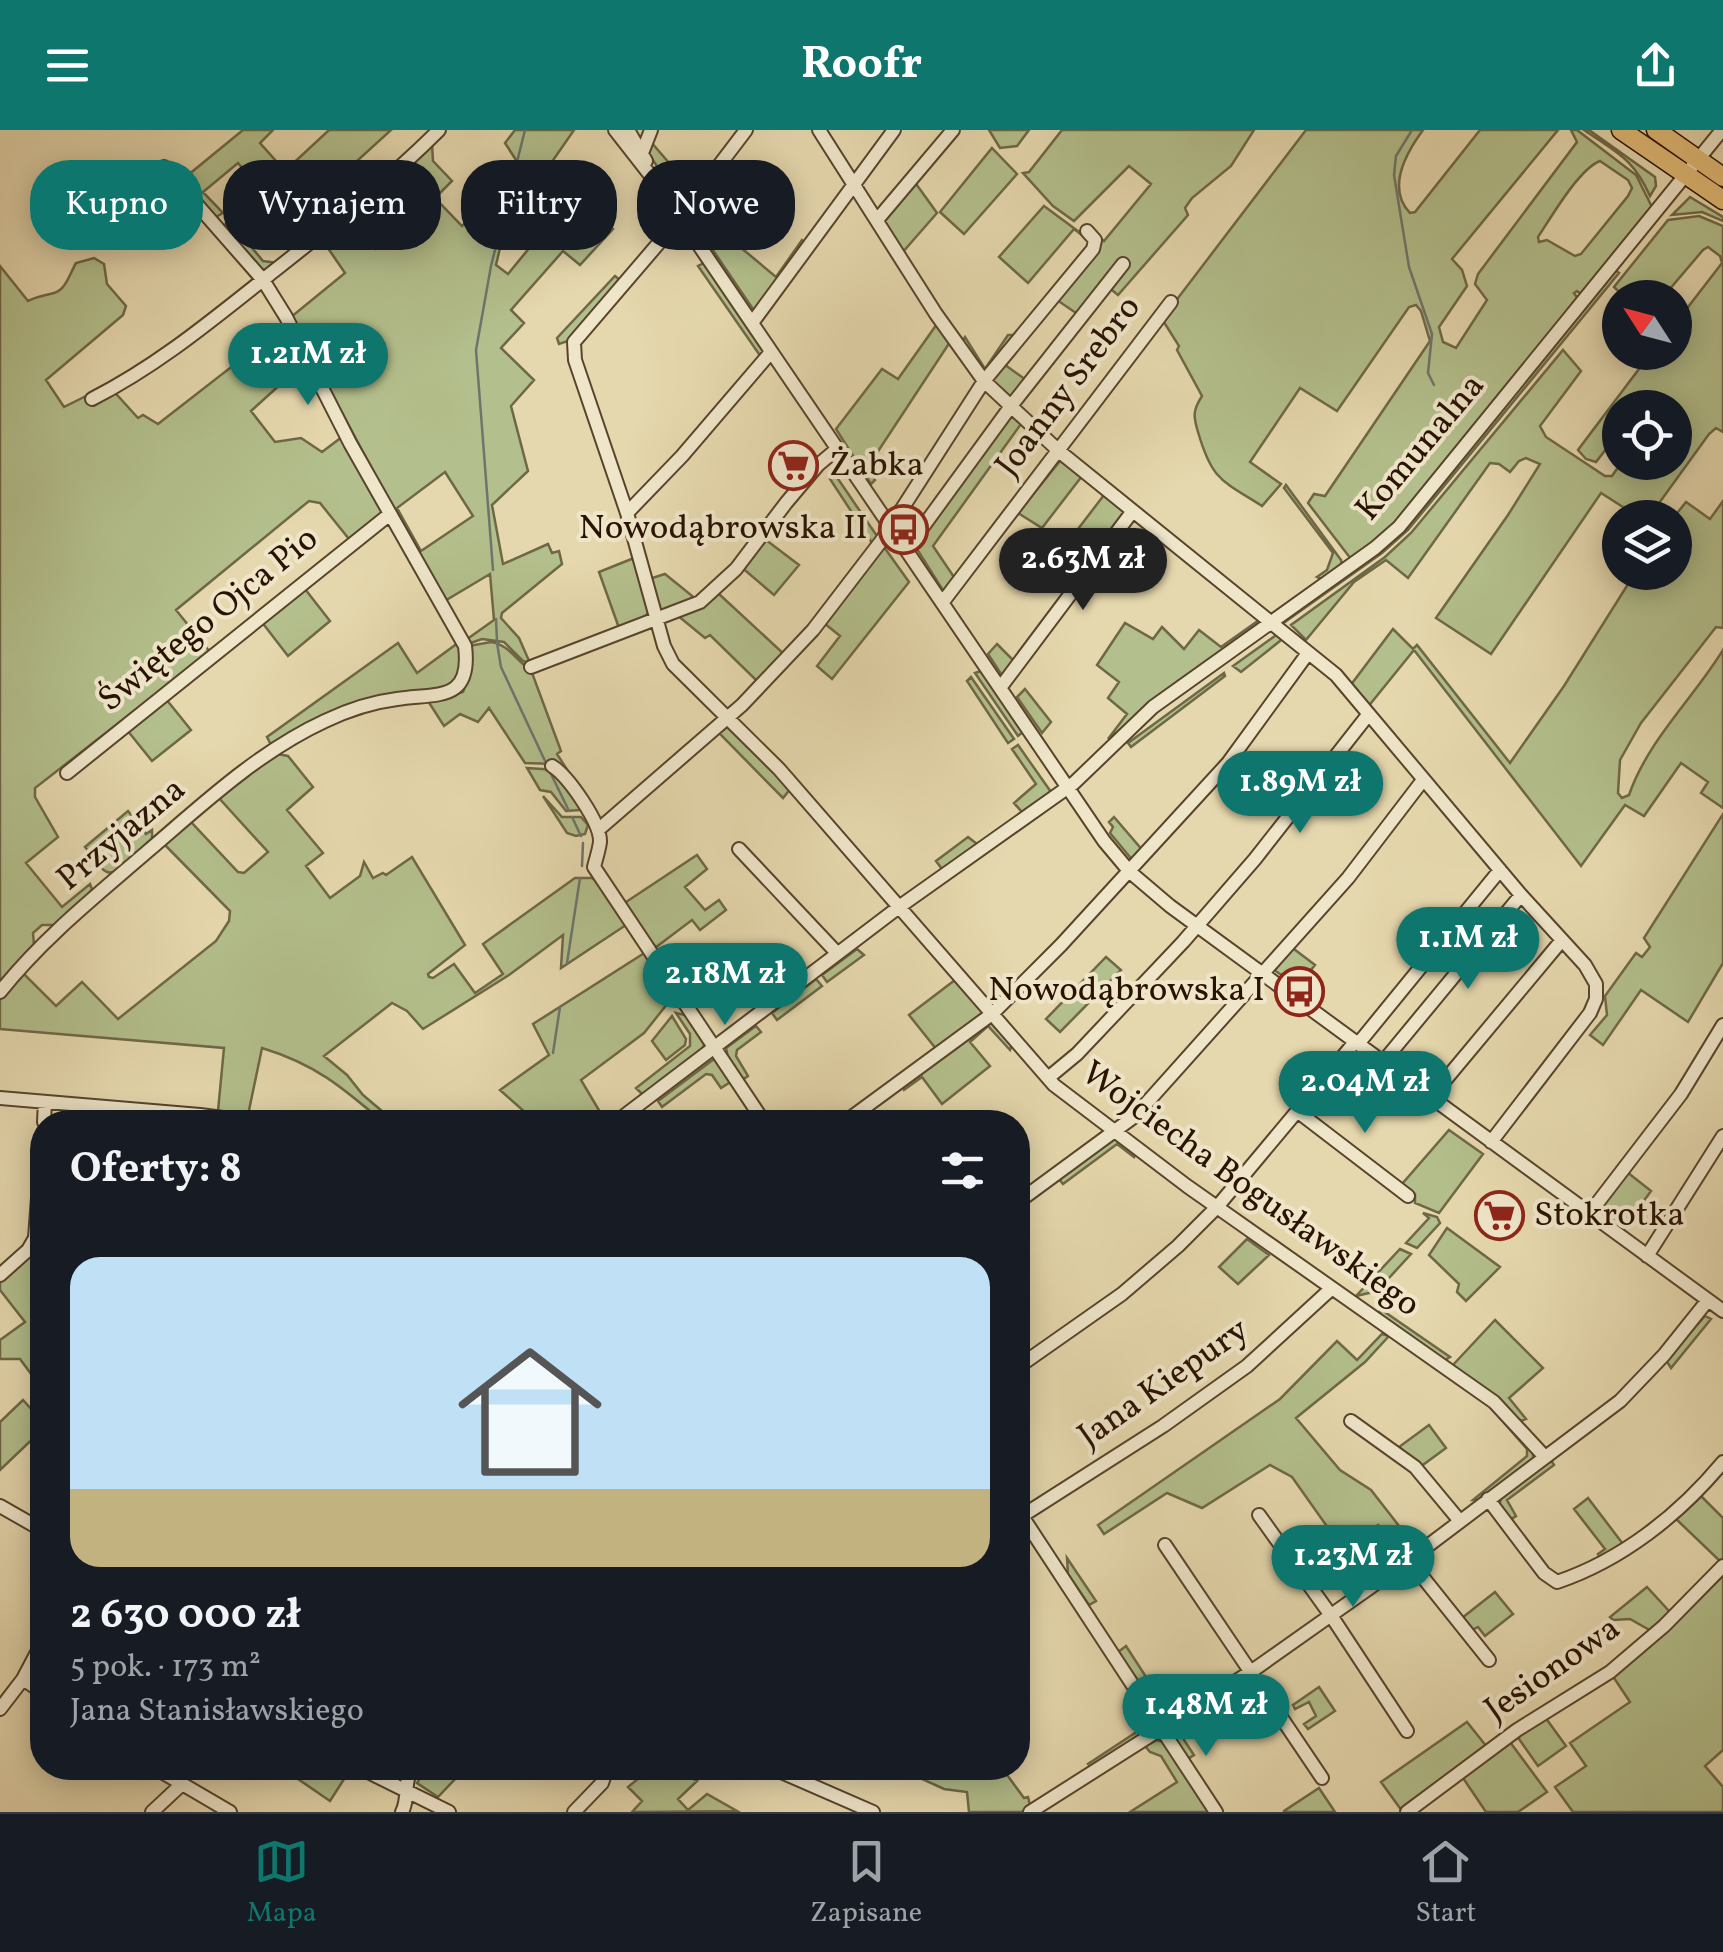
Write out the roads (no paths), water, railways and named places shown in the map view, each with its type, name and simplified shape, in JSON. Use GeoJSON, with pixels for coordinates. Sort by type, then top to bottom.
{"type":"FeatureCollection","features":[{"type":"Feature","properties":{"kind":"main road"},"geometry":{"type":"LineString","coordinates":[[1621,130],[1692,167],[1723,177]]}},
{"type":"Feature","properties":{"kind":"main road"},"geometry":{"type":"LineString","coordinates":[[1656,130],[1723,200]]}},
{"type":"Feature","properties":{"kind":"street"},"geometry":{"type":"LineString","coordinates":[[92,399],[130,380],[186,342],[356,206],[439,130]]}},
{"type":"Feature","properties":{"kind":"street"},"geometry":{"type":"LineString","coordinates":[[615,130],[638,160]]}},
{"type":"Feature","properties":{"kind":"street"},"geometry":{"type":"LineString","coordinates":[[628,130],[645,160]]}},
{"type":"Feature","properties":{"kind":"street"},"geometry":{"type":"LineString","coordinates":[[642,153],[650,130]]}},
{"type":"Feature","properties":{"kind":"street"},"geometry":{"type":"LineString","coordinates":[[723,160],[746,130]]}},
{"type":"Feature","properties":{"kind":"street"},"geometry":{"type":"LineString","coordinates":[[820,130],[984,381],[1060,452],[1336,675],[1586,966],[1596,984],[1590,1014],[1491,1142]]}},
{"type":"Feature","properties":{"kind":"street"},"geometry":{"type":"LineString","coordinates":[[752,323],[894,130]]}},
{"type":"Feature","properties":{"kind":"street"},"geometry":{"type":"LineString","coordinates":[[877,220],[953,130]]}},
{"type":"Feature","properties":{"kind":"street","name":"Komunalna"},"geometry":{"type":"LineString","coordinates":[[631,1110],[899,907],[1068,788],[1153,707],[1399,527],[1722,130]]}},
{"type":"Feature","properties":{"kind":"street"},"geometry":{"type":"LineString","coordinates":[[203,212],[263,280],[286,317],[390,514]]}},
{"type":"Feature","properties":{"kind":"street"},"geometry":{"type":"LineString","coordinates":[[598,830],[728,717],[814,630],[890,527],[984,381],[1094,249],[1095,240],[1087,231]]}},
{"type":"Feature","properties":{"kind":"street","name":"Wojciecha Bogusławskiego"},"geometry":{"type":"LineString","coordinates":[[652,250],[574,342],[575,360],[628,513],[656,618],[673,664],[779,769],[1048,1078],[1216,1208],[1494,1402],[1545,1457]]}},
{"type":"Feature","properties":{"kind":"street"},"geometry":{"type":"LineString","coordinates":[[702,250],[1104,841],[1130,872],[1262,974],[1723,1311]]}},
{"type":"Feature","properties":{"kind":"street"},"geometry":{"type":"LineString","coordinates":[[906,550],[1010,406],[1123,264]]}},
{"type":"Feature","properties":{"kind":"street","name":"Joanny Srebro"},"geometry":{"type":"LineString","coordinates":[[942,603],[1171,302]]}},
{"type":"Feature","properties":{"kind":"street"},"geometry":{"type":"LineString","coordinates":[[628,513],[771,352]]}},
{"type":"Feature","properties":{"kind":"street"},"geometry":{"type":"LineString","coordinates":[[531,667],[700,602],[716,590],[818,465],[837,449]]}},
{"type":"Feature","properties":{"kind":"street"},"geometry":{"type":"LineString","coordinates":[[1000,688],[1132,512]]}},
{"type":"Feature","properties":{"kind":"street","name":"Przyjazna"},"geometry":{"type":"LineString","coordinates":[[0,992],[62,925],[244,770],[326,721],[364,706],[399,698],[430,697],[459,686],[466,674],[465,646],[390,514]]}},
{"type":"Feature","properties":{"kind":"street","name":"Świętego Ojca Pio"},"geometry":{"type":"LineString","coordinates":[[67,773],[390,514]]}},
{"type":"Feature","properties":{"kind":"street"},"geometry":{"type":"LineString","coordinates":[[860,1110],[992,1014],[1130,872],[1228,762],[1308,653]]}},
{"type":"Feature","properties":{"kind":"street"},"geometry":{"type":"LineString","coordinates":[[1048,1078],[1120,1010],[1255,859],[1368,715]]}},
{"type":"Feature","properties":{"kind":"street"},"geometry":{"type":"LineString","coordinates":[[552,766],[564,774],[598,830],[600,842],[594,867],[756,1110]]}},
{"type":"Feature","properties":{"kind":"street"},"geometry":{"type":"LineString","coordinates":[[1030,1193],[1135,1116],[1348,878],[1423,780]]}},
{"type":"Feature","properties":{"kind":"street"},"geometry":{"type":"LineString","coordinates":[[739,849],[837,953]]}},
{"type":"Feature","properties":{"kind":"street"},"geometry":{"type":"LineString","coordinates":[[1030,1359],[1122,1294],[1216,1208],[1500,870]]}},
{"type":"Feature","properties":{"kind":"street"},"geometry":{"type":"LineString","coordinates":[[1383,1062],[1521,894]]}},
{"type":"Feature","properties":{"kind":"street"},"geometry":{"type":"LineString","coordinates":[[1431,1098],[1562,940]]}},
{"type":"Feature","properties":{"kind":"street"},"geometry":{"type":"LineString","coordinates":[[1590,1214],[1681,1094],[1723,1025]]}},
{"type":"Feature","properties":{"kind":"street"},"geometry":{"type":"LineString","coordinates":[[0,1098],[114,1110]]}},
{"type":"Feature","properties":{"kind":"street"},"geometry":{"type":"LineString","coordinates":[[45,1102],[45,1110]]}},
{"type":"Feature","properties":{"kind":"street"},"geometry":{"type":"LineString","coordinates":[[1297,1111],[1408,1196]]}},
{"type":"Feature","properties":{"kind":"street"},"geometry":{"type":"LineString","coordinates":[[1647,1256],[1723,1136]]}},
{"type":"Feature","properties":{"kind":"street"},"geometry":{"type":"LineString","coordinates":[[0,1276],[30,1247]]}},
{"type":"Feature","properties":{"kind":"street","name":"Jana Kiepury"},"geometry":{"type":"LineString","coordinates":[[1030,1507],[1162,1426],[1247,1366],[1332,1288]]}},
{"type":"Feature","properties":{"kind":"street"},"geometry":{"type":"LineString","coordinates":[[1030,1812],[1332,1617],[1620,1401],[1708,1300]]}},
{"type":"Feature","properties":{"kind":"street"},"geometry":{"type":"LineString","coordinates":[[1351,1421],[1415,1466],[1458,1520]]}},
{"type":"Feature","properties":{"kind":"street"},"geometry":{"type":"LineString","coordinates":[[1488,1499],[1544,1573],[1557,1582],[1579,1574],[1658,1529],[1723,1462]]}},
{"type":"Feature","properties":{"kind":"street"},"geometry":{"type":"LineString","coordinates":[[1,1508],[30,1524]]}},
{"type":"Feature","properties":{"kind":"street"},"geometry":{"type":"LineString","coordinates":[[1259,1515],[1407,1731]]}},
{"type":"Feature","properties":{"kind":"street"},"geometry":{"type":"LineString","coordinates":[[1030,1528],[1216,1812]]}},
{"type":"Feature","properties":{"kind":"street"},"geometry":{"type":"LineString","coordinates":[[1165,1545],[1322,1778]]}},
{"type":"Feature","properties":{"kind":"street"},"geometry":{"type":"LineString","coordinates":[[1409,1560],[1489,1660]]}},
{"type":"Feature","properties":{"kind":"street","name":"Jesionowa"},"geometry":{"type":"LineString","coordinates":[[1407,1812],[1517,1730],[1610,1672],[1664,1626],[1723,1566]]}},
{"type":"Feature","properties":{"kind":"street"},"geometry":{"type":"LineString","coordinates":[[0,1708],[30,1666]]}},
{"type":"Feature","properties":{"kind":"street"},"geometry":{"type":"LineString","coordinates":[[23,1679],[30,1684]]}},
{"type":"Feature","properties":{"kind":"street"},"geometry":{"type":"LineString","coordinates":[[175,1780],[230,1812]]}},
{"type":"Feature","properties":{"kind":"street"},"geometry":{"type":"LineString","coordinates":[[385,1780],[449,1812]]}},
{"type":"Feature","properties":{"kind":"street"},"geometry":{"type":"LineString","coordinates":[[402,1812],[407,1780]]}},
{"type":"Feature","properties":{"kind":"street"},"geometry":{"type":"LineString","coordinates":[[574,1812],[603,1780]]}},
{"type":"Feature","properties":{"kind":"street"},"geometry":{"type":"LineString","coordinates":[[800,1780],[873,1812]]}},
{"type":"Feature","properties":{"kind":"street"},"geometry":{"type":"LineString","coordinates":[[152,1812],[182,1784]]}},
{"type":"Feature","properties":{"kind":"waterway"},"geometry":{"type":"LineString","coordinates":[[493,570],[476,350],[491,266],[525,130]]}},
{"type":"Feature","properties":{"kind":"waterway"},"geometry":{"type":"LineString","coordinates":[[1412,130],[1396,156],[1394,175],[1409,267],[1432,334],[1428,373],[1434,385]]}},
{"type":"Feature","properties":{"kind":"waterway"},"geometry":{"type":"LineString","coordinates":[[496,619],[497,641]]}},
{"type":"Feature","properties":{"kind":"waterway"},"geometry":{"type":"LineString","coordinates":[[497,643],[501,667],[546,763]]}},
{"type":"Feature","properties":{"kind":"waterway"},"geometry":{"type":"LineString","coordinates":[[550,772],[569,811]]}},
{"type":"Feature","properties":{"kind":"waterway"},"geometry":{"type":"LineString","coordinates":[[572,817],[581,836]]}},
{"type":"Feature","properties":{"kind":"waterway"},"geometry":{"type":"LineString","coordinates":[[582,866],[583,843]]}},
{"type":"Feature","properties":{"kind":"waterway"},"geometry":{"type":"LineString","coordinates":[[567,963],[580,878]]}},
{"type":"Feature","properties":{"kind":"waterway"},"geometry":{"type":"LineString","coordinates":[[553,1053],[560,1007]]}},
{"type":"Feature","properties":{"kind":"place","name":"Żabka"},"geometry":{"type":"Point","coordinates":[794,466]}},
{"type":"Feature","properties":{"kind":"place","name":"Nowodąbrowska II"},"geometry":{"type":"Point","coordinates":[903,529]}},
{"type":"Feature","properties":{"kind":"place","name":"Nowodąbrowska I"},"geometry":{"type":"Point","coordinates":[1300,991]}},
{"type":"Feature","properties":{"kind":"place","name":"Stokrotka"},"geometry":{"type":"Point","coordinates":[1499,1216]}}]}
